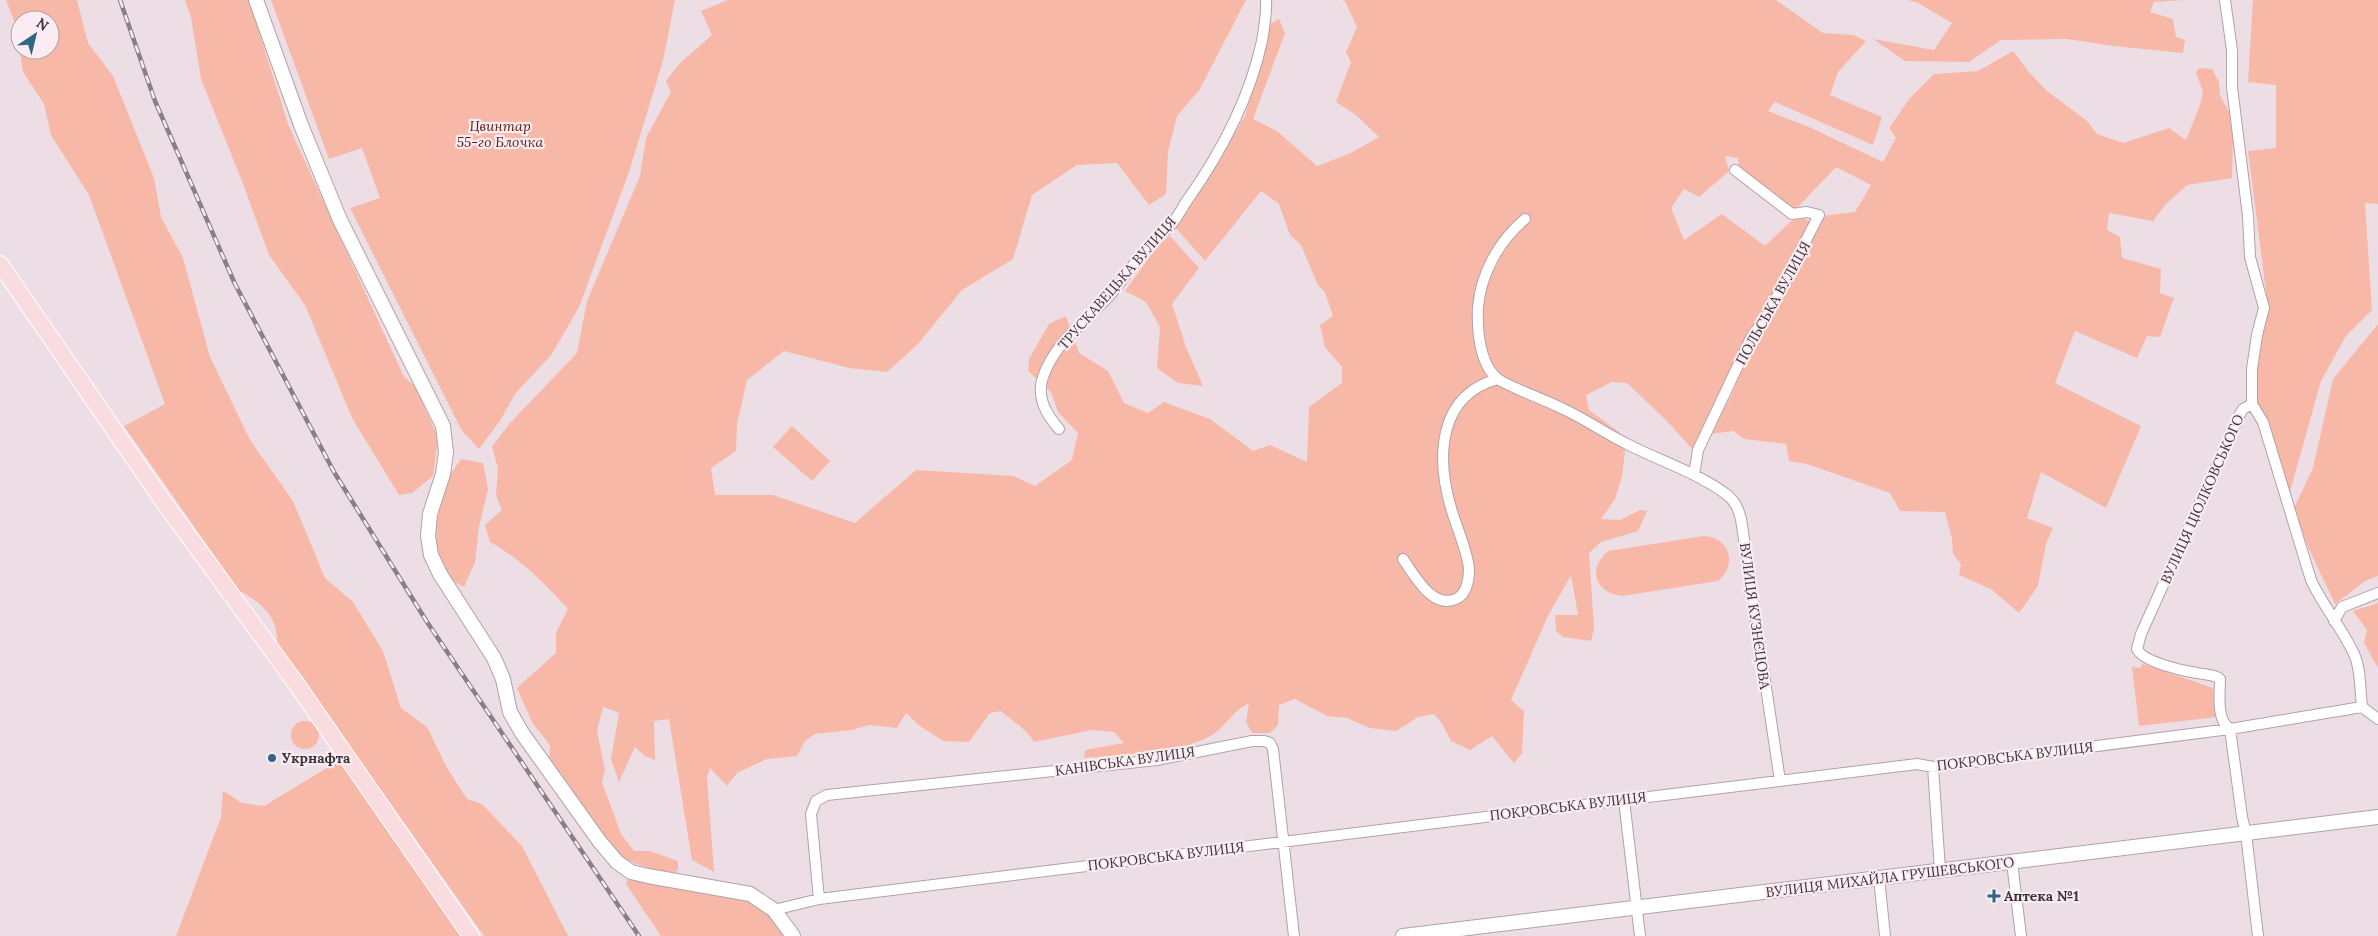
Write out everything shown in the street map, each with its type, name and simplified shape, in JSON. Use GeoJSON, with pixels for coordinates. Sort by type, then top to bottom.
{"type":"FeatureCollection","features":[{"type":"Feature","properties":{"kind":"main road"},"geometry":{"type":"LineString","coordinates":[[0,264],[163,501],[295,682],[472,936]]}},
{"type":"Feature","properties":{"kind":"street"},"geometry":{"type":"LineString","coordinates":[[256,0],[301,125],[340,220],[443,426],[446,452],[443,474],[430,514],[428,536],[431,555],[440,574],[494,658],[502,679],[510,712],[522,733],[600,842],[617,862],[631,872],[750,894],[774,910],[793,936]]}},
{"type":"Feature","properties":{"kind":"street","name":"ТРУСКАВЕЦЬКА ВУЛИЦЯ"},"geometry":{"type":"LineString","coordinates":[[1059,429],[1042,402],[1041,385],[1048,366],[1060,346],[1110,294],[1155,238],[1169,227],[1220,149],[1238,116],[1252,82],[1265,26],[1266,0]]}},
{"type":"Feature","properties":{"kind":"street","name":"ВУЛИЦЯ ЦІОЛКОВСЬКОГО"},"geometry":{"type":"LineString","coordinates":[[2225,0],[2232,50],[2232,87],[2247,207],[2250,257],[2264,308],[2255,344],[2252,369],[2252,404],[2240,414],[2137,648],[2139,653],[2152,661],[2219,677],[2221,719],[2225,726],[2230,729]]}},
{"type":"Feature","properties":{"kind":"street","name":"ПОЛЬСЬКА ВУЛИЦЯ"},"geometry":{"type":"LineString","coordinates":[[1694,475],[1698,450],[1751,338],[1768,314],[1819,215],[1807,212],[1792,214],[1735,170]]}},
{"type":"Feature","properties":{"kind":"street"},"geometry":{"type":"LineString","coordinates":[[1524,219],[1508,234],[1498,248],[1484,281],[1479,301],[1478,322],[1482,347],[1488,366],[1498,379],[1568,410],[1626,444],[1694,475]]}},
{"type":"Feature","properties":{"kind":"street"},"geometry":{"type":"LineString","coordinates":[[1403,560],[1424,587],[1437,599],[1448,602],[1459,598],[1466,589],[1469,568],[1445,482],[1443,459],[1446,437],[1449,418],[1458,403],[1486,382],[1498,379]]}},
{"type":"Feature","properties":{"kind":"street"},"geometry":{"type":"LineString","coordinates":[[2252,404],[2263,422],[2311,580],[2354,654],[2358,665],[2362,707],[2378,719]]}},
{"type":"Feature","properties":{"kind":"street","name":"ВУЛИЦЯ КУЗНЄЦОВА"},"geometry":{"type":"LineString","coordinates":[[1694,475],[1727,494],[1736,503],[1741,519],[1780,781]]}},
{"type":"Feature","properties":{"kind":"street"},"geometry":{"type":"LineString","coordinates":[[2334,621],[2342,607],[2378,593]]}},
{"type":"Feature","properties":{"kind":"street","name":"ПОКРОВСЬКА ВУЛИЦЯ"},"geometry":{"type":"LineString","coordinates":[[774,910],[819,899],[1917,764],[1932,767],[2230,729],[2362,707]]}},
{"type":"Feature","properties":{"kind":"street"},"geometry":{"type":"LineString","coordinates":[[2230,729],[2242,817],[2246,833],[2258,936]]}},
{"type":"Feature","properties":{"kind":"street","name":"КАНІВСЬКА ВУЛИЦЯ"},"geometry":{"type":"LineString","coordinates":[[819,899],[811,814],[816,801],[827,795],[1157,760],[1238,743],[1264,741],[1270,743],[1273,749],[1294,936]]}},
{"type":"Feature","properties":{"kind":"street"},"geometry":{"type":"LineString","coordinates":[[1932,767],[1940,870]]}},
{"type":"Feature","properties":{"kind":"street"},"geometry":{"type":"LineString","coordinates":[[1624,800],[1640,936]]}},
{"type":"Feature","properties":{"kind":"street","name":"ВУЛИЦЯ МИХАЙЛА ГРУШЕВСЬКОГО"},"geometry":{"type":"LineString","coordinates":[[1402,936],[2378,816]]}},
{"type":"Feature","properties":{"kind":"street"},"geometry":{"type":"LineString","coordinates":[[2012,862],[2021,936]]}},
{"type":"Feature","properties":{"kind":"street"},"geometry":{"type":"LineString","coordinates":[[1879,878],[1885,936]]}},
{"type":"Feature","properties":{"kind":"green space"},"geometry":{"type":"Polygon","coordinates":[[[6,0],[77,0],[88,43],[113,76],[154,178],[161,217],[183,258],[210,357],[250,440],[293,501],[325,578],[353,602],[383,651],[401,708],[427,727],[447,768],[467,799],[482,804],[522,846],[568,936],[484,936],[277,643],[275,625],[267,611],[239,591],[124,426],[165,404],[89,195],[51,135],[44,104],[23,72],[21,60],[60,60],[60,10],[10,10],[6,0]]]}},
{"type":"Feature","properties":{"kind":"green space"},"geometry":{"type":"Polygon","coordinates":[[[185,0],[249,0],[288,124],[404,377],[416,387],[438,438],[433,476],[412,493],[399,495],[352,418],[305,305],[269,255],[201,79],[191,17],[185,0]]]}},
{"type":"Feature","properties":{"kind":"green space","name":"Цвинтар 55-го Блочка"},"geometry":{"type":"Polygon","coordinates":[[[271,0],[675,0],[663,61],[628,175],[579,307],[552,354],[515,394],[500,421],[479,449],[462,431],[350,208],[380,198],[362,148],[329,159],[271,0]]]}},
{"type":"Feature","properties":{"kind":"green space"},"geometry":{"type":"Polygon","coordinates":[[[728,0],[1246,0],[1200,89],[1177,116],[1168,152],[1166,194],[1149,205],[1117,163],[1077,165],[1032,195],[1013,259],[962,290],[917,345],[887,372],[849,368],[784,351],[747,380],[737,424],[736,451],[711,468],[715,495],[773,495],[855,523],[916,470],[1013,476],[1035,486],[1072,460],[1078,433],[1058,412],[1051,392],[1028,371],[1029,359],[1049,324],[1066,316],[1079,353],[1108,371],[1124,403],[1148,413],[1164,402],[1210,419],[1253,451],[1270,445],[1307,462],[1309,407],[1342,383],[1342,367],[1325,347],[1320,325],[1333,316],[1325,292],[1318,285],[1301,245],[1290,235],[1279,204],[1261,191],[1205,261],[1175,227],[1206,181],[1245,116],[1267,26],[1279,19],[1285,33],[1253,119],[1277,131],[1317,166],[1349,154],[1379,137],[1356,115],[1336,102],[1351,62],[1346,52],[1357,27],[1345,1],[1341,0],[1776,0],[1823,33],[1853,35],[1866,41],[1838,72],[1830,95],[1882,117],[1873,145],[1775,102],[1768,111],[1809,127],[1883,162],[1896,138],[1889,128],[1910,98],[1934,74],[1978,71],[2013,51],[2028,71],[2047,91],[2087,121],[2097,134],[2123,143],[2169,128],[2186,140],[2200,105],[2203,92],[2196,72],[2199,68],[2212,69],[2219,82],[2220,95],[2229,112],[2233,137],[2232,178],[2187,185],[2166,204],[2153,221],[2109,213],[2107,230],[2120,237],[2122,258],[2161,269],[2160,293],[2174,298],[2160,337],[2147,336],[2137,358],[2075,331],[2055,383],[2141,426],[2106,508],[2041,472],[2027,518],[2053,528],[2046,544],[2038,586],[2019,613],[1991,589],[1959,575],[1961,564],[1953,554],[1952,539],[1945,512],[1900,511],[1890,493],[1807,464],[1789,461],[1786,444],[1744,439],[1733,431],[1710,434],[1730,398],[1755,339],[1773,317],[1823,216],[1855,212],[1871,185],[1836,167],[1795,210],[1739,168],[1738,158],[1725,156],[1729,171],[1699,197],[1684,189],[1671,208],[1684,240],[1722,214],[1765,246],[1791,221],[1803,218],[1811,222],[1692,449],[1668,422],[1627,383],[1612,382],[1586,395],[1589,410],[1619,432],[1625,451],[1622,476],[1615,499],[1601,519],[1620,520],[1640,510],[1647,511],[1638,531],[1601,542],[1589,553],[1594,628],[1591,641],[1563,637],[1556,631],[1555,615],[1578,615],[1571,575],[1548,616],[1511,700],[1524,711],[1522,753],[1514,763],[1492,736],[1470,750],[1451,741],[1441,722],[1434,714],[1418,717],[1396,731],[1370,728],[1347,718],[1327,716],[1295,699],[1279,705],[1278,725],[1270,733],[1252,733],[1246,722],[1249,703],[1239,709],[1215,733],[1187,745],[1152,752],[1084,758],[1085,750],[1124,743],[1114,732],[1092,730],[1034,742],[1023,729],[1001,711],[990,713],[969,742],[943,741],[920,726],[906,713],[897,728],[869,725],[852,730],[815,734],[805,741],[797,756],[767,759],[737,773],[727,786],[710,768],[707,777],[714,872],[692,860],[669,719],[654,721],[655,760],[645,756],[635,747],[619,782],[611,759],[619,713],[603,707],[597,731],[605,770],[602,782],[621,834],[634,851],[650,851],[678,861],[678,870],[674,873],[637,864],[626,859],[616,851],[595,828],[549,759],[550,745],[533,724],[517,688],[556,653],[556,633],[568,609],[532,572],[490,542],[485,525],[502,510],[496,495],[498,468],[492,447],[510,423],[577,353],[587,301],[640,176],[646,138],[671,92],[666,81],[680,63],[712,35],[701,11],[728,0]]]}},
{"type":"Feature","properties":{"kind":"green space"},"geometry":{"type":"Polygon","coordinates":[[[1908,0],[2183,0],[2154,2],[2150,12],[2173,19],[2176,37],[2185,40],[2183,53],[2067,39],[2001,40],[1969,62],[1905,61],[1873,39],[1934,50],[1952,23],[1918,3],[1908,0]]]}},
{"type":"Feature","properties":{"kind":"green space"},"geometry":{"type":"Polygon","coordinates":[[[2253,0],[2378,0],[2378,204],[2365,203],[2372,310],[2346,336],[2321,381],[2289,495],[2272,436],[2256,398],[2257,359],[2268,307],[2248,151],[2276,148],[2276,85],[2248,82],[2253,0]]]}},
{"type":"Feature","properties":{"kind":"green space"},"geometry":{"type":"Polygon","coordinates":[[[1170,236],[1199,268],[1172,304],[1186,347],[1203,386],[1178,383],[1157,368],[1160,327],[1146,302],[1125,291],[1159,244],[1170,236]]]}},
{"type":"Feature","properties":{"kind":"green space"},"geometry":{"type":"Polygon","coordinates":[[[2378,324],[2378,576],[2365,581],[2335,604],[2308,547],[2294,508],[2313,468],[2333,379],[2378,324]]]}},
{"type":"Feature","properties":{"kind":"green space"},"geometry":{"type":"Polygon","coordinates":[[[792,426],[830,461],[812,481],[773,447],[792,426]]]}},
{"type":"Feature","properties":{"kind":"green space"},"geometry":{"type":"Polygon","coordinates":[[[461,459],[483,463],[488,489],[479,527],[475,562],[464,587],[453,581],[437,553],[436,524],[445,482],[461,459]]]}},
{"type":"Feature","properties":{"kind":"green space"},"geometry":{"type":"Polygon","coordinates":[[[1704,536],[1720,541],[1728,553],[1728,567],[1718,581],[1622,596],[1605,590],[1597,579],[1598,565],[1601,558],[1608,551],[1704,536]]]}},
{"type":"Feature","properties":{"kind":"green space"},"geometry":{"type":"Polygon","coordinates":[[[2378,603],[2378,668],[2364,643],[2367,630],[2353,611],[2378,603]]]}},
{"type":"Feature","properties":{"kind":"green space"},"geometry":{"type":"Polygon","coordinates":[[[2143,664],[2213,688],[2217,717],[2139,726],[2132,667],[2140,668],[2143,664]]]}},
{"type":"Feature","properties":{"kind":"green space"},"geometry":{"type":"Polygon","coordinates":[[[305,721],[315,725],[319,735],[315,745],[305,749],[295,745],[291,735],[295,725],[305,721]]]}},
{"type":"Feature","properties":{"kind":"green space"},"geometry":{"type":"Polygon","coordinates":[[[335,763],[345,763],[465,936],[176,936],[221,817],[223,791],[242,803],[264,806],[335,763]]]}},
{"type":"Feature","properties":{"kind":"green space"},"geometry":{"type":"Polygon","coordinates":[[[629,877],[747,897],[770,913],[787,936],[661,936],[628,887],[626,883],[629,877]]]}},
{"type":"Feature","properties":{"kind":"railway"},"geometry":{"type":"LineString","coordinates":[[120,0],[155,101],[235,284],[334,472],[427,622],[639,936]]}},
{"type":"Feature","properties":{"kind":"place","name":"Укрнафта"},"geometry":{"type":"Point","coordinates":[272,758]}},
{"type":"Feature","properties":{"kind":"place","name":"Аптека №1"},"geometry":{"type":"Point","coordinates":[1994,896]}}]}
